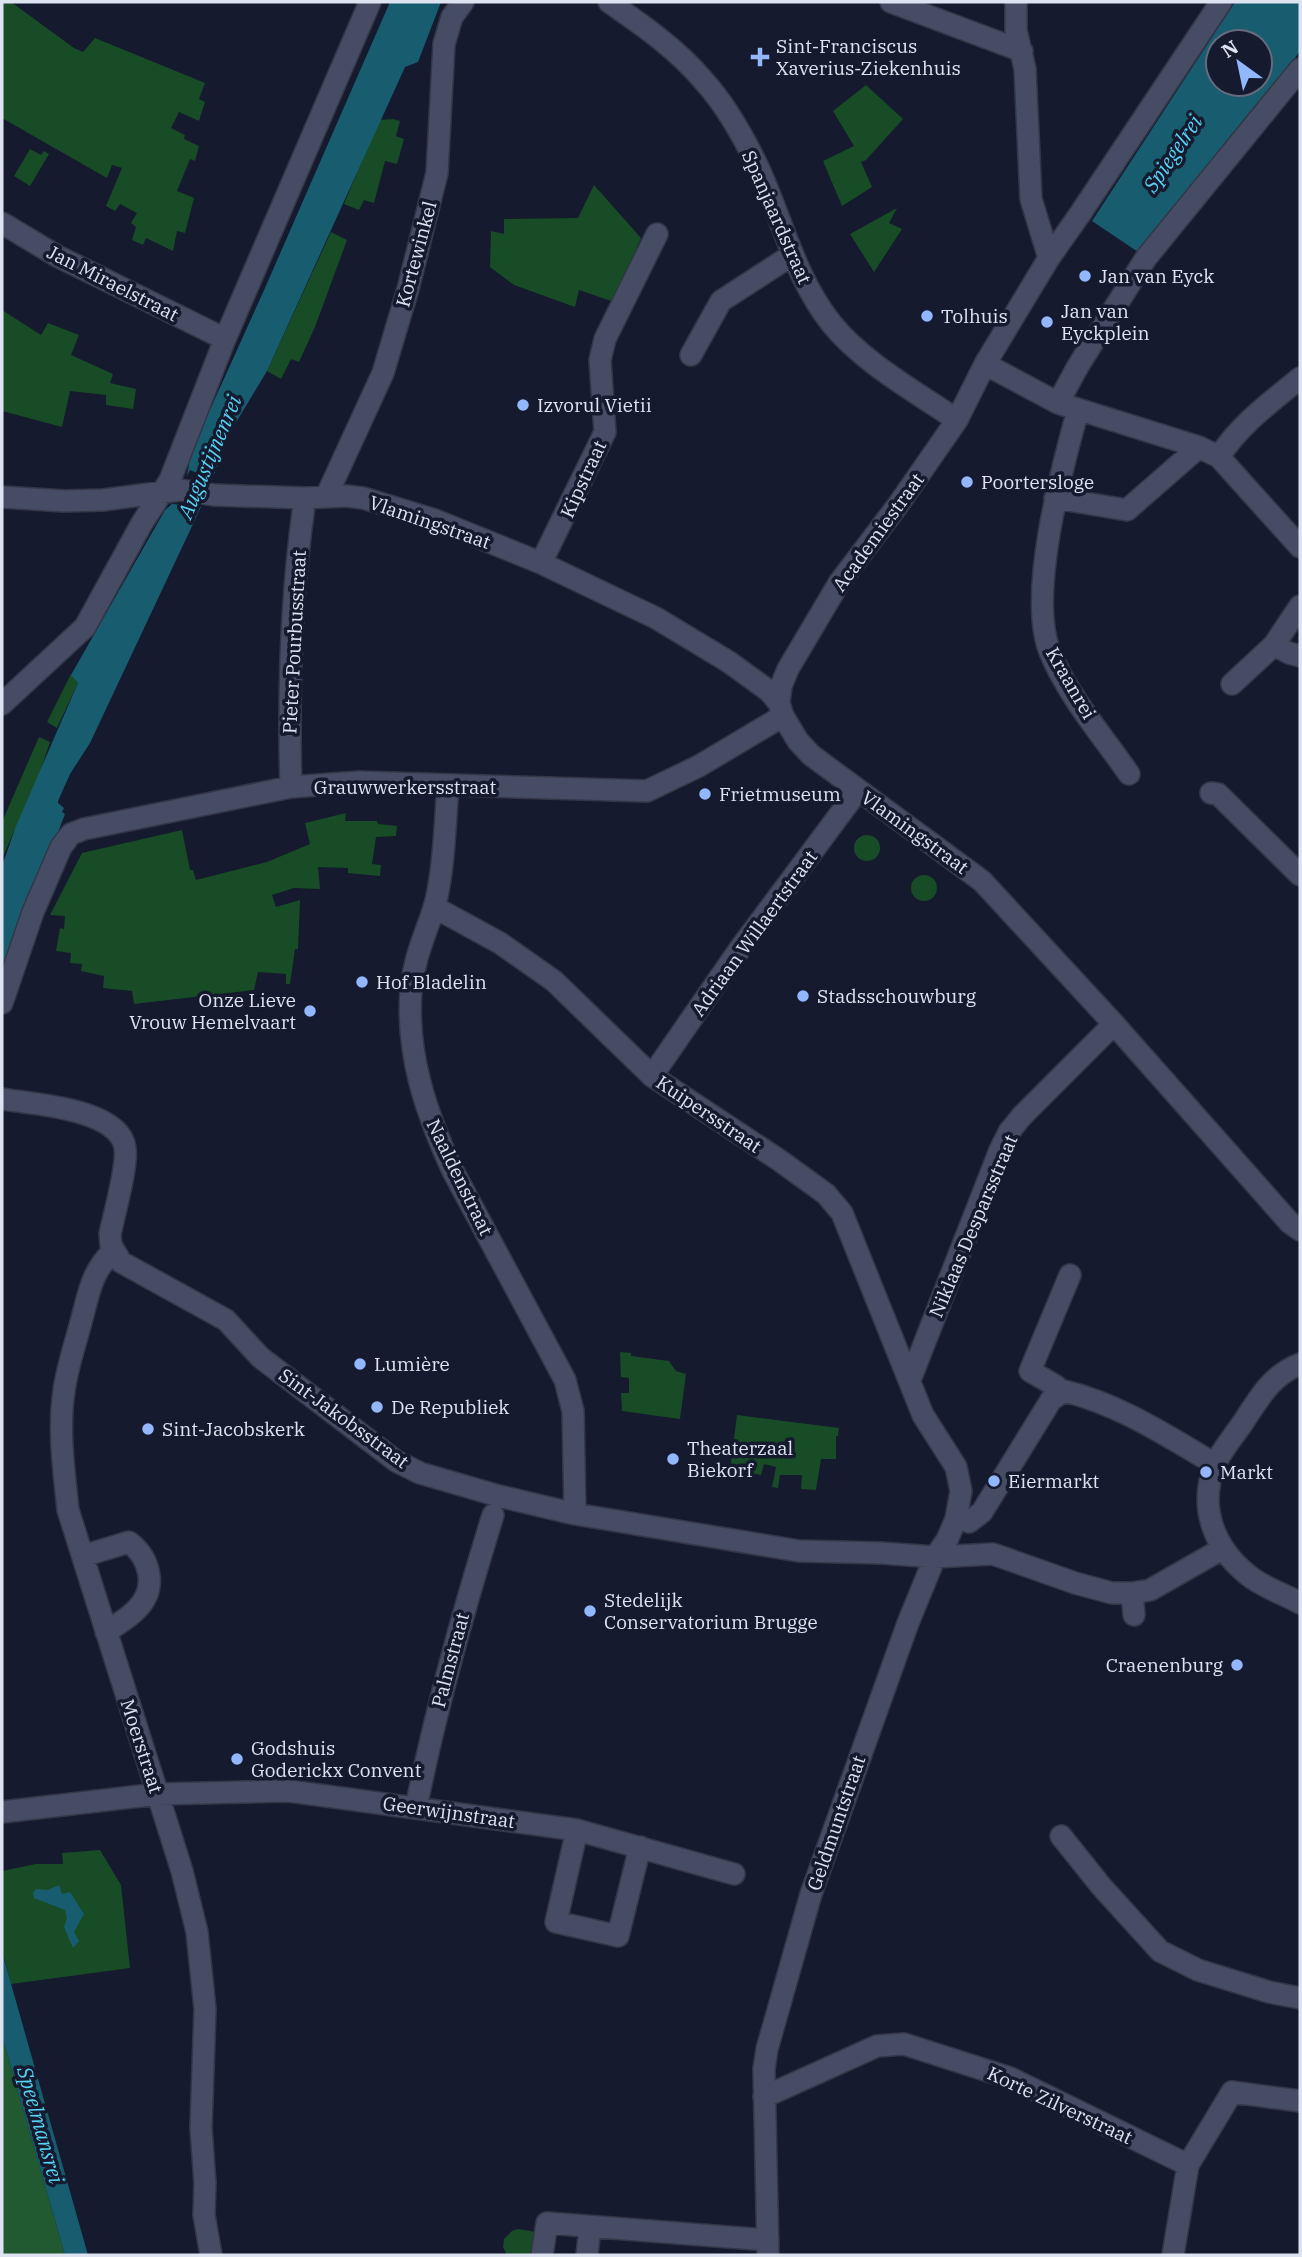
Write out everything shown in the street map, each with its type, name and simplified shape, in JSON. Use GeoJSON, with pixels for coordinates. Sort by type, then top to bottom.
{"type":"FeatureCollection","features":[{"type":"Feature","properties":{"kind":"street"},"geometry":{"type":"LineString","coordinates":[[2,704],[85,627],[142,523],[171,491],[170,480],[225,339],[370,2]]}},
{"type":"Feature","properties":{"kind":"street","name":"Kortewinkel"},"geometry":{"type":"LineString","coordinates":[[316,498],[383,373],[408,289],[437,173],[444,44],[452,17],[463,2]]}},
{"type":"Feature","properties":{"kind":"street","name":"Spanjaardstraat"},"geometry":{"type":"LineString","coordinates":[[610,2],[677,54],[702,78],[721,102],[757,165],[792,255],[832,324],[869,359],[957,420]]}},
{"type":"Feature","properties":{"kind":"street"},"geometry":{"type":"LineString","coordinates":[[891,2],[1022,51]]}},
{"type":"Feature","properties":{"kind":"street"},"geometry":{"type":"LineString","coordinates":[[1016,2],[1016,30],[1022,51],[1031,199],[1049,258]]}},
{"type":"Feature","properties":{"kind":"street"},"geometry":{"type":"LineString","coordinates":[[1221,2],[1049,258],[985,364],[1068,407],[1199,447],[1219,457],[1300,547]]}},
{"type":"Feature","properties":{"kind":"street"},"geometry":{"type":"LineString","coordinates":[[1068,407],[1078,366],[1146,258],[1300,69]]}},
{"type":"Feature","properties":{"kind":"street","name":"Jan Miraelstraat"},"geometry":{"type":"LineString","coordinates":[[2,223],[57,256],[225,339]]}},
{"type":"Feature","properties":{"kind":"street","name":"Kipstraat"},"geometry":{"type":"LineString","coordinates":[[541,564],[604,432],[600,360],[605,339],[657,234]]}},
{"type":"Feature","properties":{"kind":"street"},"geometry":{"type":"LineString","coordinates":[[691,355],[721,302],[792,255]]}},
{"type":"Feature","properties":{"kind":"street","name":"Academiestraat"},"geometry":{"type":"LineString","coordinates":[[781,710],[781,686],[788,669],[839,583],[957,420],[985,364]]}},
{"type":"Feature","properties":{"kind":"street"},"geometry":{"type":"LineString","coordinates":[[1219,457],[1242,427],[1300,378]]}},
{"type":"Feature","properties":{"kind":"street","name":"Kraanrei"},"geometry":{"type":"LineString","coordinates":[[1068,407],[1044,582],[1042,616],[1050,651],[1071,691],[1129,774]]}},
{"type":"Feature","properties":{"kind":"street"},"geometry":{"type":"LineString","coordinates":[[1055,498],[1127,510],[1199,447]]}},
{"type":"Feature","properties":{"kind":"street","name":"Vlamingstraat"},"geometry":{"type":"LineString","coordinates":[[2,497],[64,501],[103,500],[171,491],[214,495],[363,498],[423,516],[541,564],[656,618],[749,675],[769,691],[799,741],[811,755],[982,881],[1114,1024],[1290,1223],[1300,1230]]}},
{"type":"Feature","properties":{"kind":"street","name":"Pieter Pourbusstraat"},"geometry":{"type":"LineString","coordinates":[[290,787],[289,713],[293,589],[316,498]]}},
{"type":"Feature","properties":{"kind":"street"},"geometry":{"type":"LineString","coordinates":[[1232,684],[1273,645],[1300,606]]}},
{"type":"Feature","properties":{"kind":"street"},"geometry":{"type":"LineString","coordinates":[[1273,645],[1300,656]]}},
{"type":"Feature","properties":{"kind":"street","name":"Grauwwerkersstraat"},"geometry":{"type":"LineString","coordinates":[[2,1003],[33,912],[61,847],[71,834],[84,829],[290,787],[359,782],[647,792],[699,766],[781,710]]}},
{"type":"Feature","properties":{"kind":"street","name":"Naaldenstraat"},"geometry":{"type":"LineString","coordinates":[[448,786],[443,851],[434,907],[415,957],[410,1023],[413,1056],[436,1136],[565,1380],[573,1411],[575,1514]]}},
{"type":"Feature","properties":{"kind":"street","name":"Adriaan Willaertstraat"},"geometry":{"type":"LineString","coordinates":[[652,1076],[739,950],[858,790]]}},
{"type":"Feature","properties":{"kind":"street"},"geometry":{"type":"LineString","coordinates":[[1211,793],[1218,794],[1300,875]]}},
{"type":"Feature","properties":{"kind":"street","name":"Kuipersstraat"},"geometry":{"type":"LineString","coordinates":[[434,907],[500,943],[554,981],[652,1076],[779,1160],[835,1203],[842,1213],[910,1380]]}},
{"type":"Feature","properties":{"kind":"street","name":"Niklaas Desparsstraat"},"geometry":{"type":"LineString","coordinates":[[910,1380],[1009,1132],[1114,1024]]}},
{"type":"Feature","properties":{"kind":"street"},"geometry":{"type":"LineString","coordinates":[[2,1099],[65,1109],[97,1118],[109,1123],[121,1134],[126,1150],[110,1234],[114,1250]]}},
{"type":"Feature","properties":{"kind":"street","name":"Sint-Jakobsstraat"},"geometry":{"type":"LineString","coordinates":[[114,1250],[121,1262],[131,1269],[226,1320],[260,1357],[320,1400],[396,1461],[420,1473],[575,1514],[799,1551],[935,1557]]}},
{"type":"Feature","properties":{"kind":"street","name":"Moerstraat"},"geometry":{"type":"LineString","coordinates":[[114,1250],[100,1263],[93,1278],[64,1391],[63,1468],[68,1510],[158,1794],[197,1932],[205,2038],[201,2128],[205,2183],[204,2215],[211,2255]]}},
{"type":"Feature","properties":{"kind":"street"},"geometry":{"type":"LineString","coordinates":[[1056,1386],[1030,1371],[1070,1275]]}},
{"type":"Feature","properties":{"kind":"street"},"geometry":{"type":"LineString","coordinates":[[1300,1364],[1269,1383],[1216,1464],[1209,1484],[1208,1509],[1222,1549],[1249,1576],[1300,1603]]}},
{"type":"Feature","properties":{"kind":"street"},"geometry":{"type":"LineString","coordinates":[[910,1380],[923,1415],[956,1467],[961,1491],[956,1519],[947,1540],[935,1557]]}},
{"type":"Feature","properties":{"kind":"street"},"geometry":{"type":"LineString","coordinates":[[969,1522],[982,1512],[1051,1401],[1065,1391],[1093,1398],[1216,1464]]}},
{"type":"Feature","properties":{"kind":"street","name":"Palmstraat"},"geometry":{"type":"LineString","coordinates":[[416,1808],[448,1665],[494,1515]]}},
{"type":"Feature","properties":{"kind":"street"},"geometry":{"type":"LineString","coordinates":[[83,1556],[130,1542],[139,1549],[150,1574],[148,1592],[138,1608],[106,1632]]}},
{"type":"Feature","properties":{"kind":"street"},"geometry":{"type":"LineString","coordinates":[[935,1557],[993,1554],[1075,1583],[1132,1594],[1168,1582],[1222,1549]]}},
{"type":"Feature","properties":{"kind":"street","name":"Geldmuntstraat"},"geometry":{"type":"LineString","coordinates":[[768,2248],[764,2097],[767,2049],[811,1894],[908,1623],[935,1557]]}},
{"type":"Feature","properties":{"kind":"street"},"geometry":{"type":"LineString","coordinates":[[1132,1594],[1134,1615]]}},
{"type":"Feature","properties":{"kind":"street","name":"Geerwijnstraat"},"geometry":{"type":"LineString","coordinates":[[2,1812],[158,1794],[289,1791],[577,1830],[734,1874]]}},
{"type":"Feature","properties":{"kind":"street"},"geometry":{"type":"LineString","coordinates":[[577,1830],[556,1922],[618,1936],[640,1847]]}},
{"type":"Feature","properties":{"kind":"street"},"geometry":{"type":"LineString","coordinates":[[1061,1836],[1160,1951],[1198,1970],[1269,1992],[1300,1998]]}},
{"type":"Feature","properties":{"kind":"street","name":"Korte Zilverstraat"},"geometry":{"type":"LineString","coordinates":[[764,2097],[877,2046],[889,2044],[921,2048],[1010,2078],[1188,2165]]}},
{"type":"Feature","properties":{"kind":"street"},"geometry":{"type":"LineString","coordinates":[[1172,2255],[1188,2165],[1232,2092],[1300,2101]]}},
{"type":"Feature","properties":{"kind":"street"},"geometry":{"type":"LineString","coordinates":[[542,2255],[547,2223],[768,2248]]}},
{"type":"Feature","properties":{"kind":"street"},"geometry":{"type":"LineString","coordinates":[[587,2255],[590,2227]]}},
{"type":"Feature","properties":{"kind":"green space"},"geometry":{"type":"Polygon","coordinates":[[[2,2],[11,2],[83,52],[95,38],[205,83],[199,99],[205,102],[199,121],[179,112],[171,128],[185,135],[184,139],[199,146],[195,161],[190,159],[177,191],[194,198],[185,233],[177,231],[173,251],[146,238],[143,245],[132,240],[136,227],[131,223],[137,213],[120,204],[115,211],[106,206],[122,168],[112,165],[107,178],[2,118],[2,2]]]}},
{"type":"Feature","properties":{"kind":"green space"},"geometry":{"type":"Polygon","coordinates":[[[866,85],[903,119],[866,160],[861,162],[872,187],[842,206],[823,161],[854,146],[833,111],[866,85]]]}},
{"type":"Feature","properties":{"kind":"green space"},"geometry":{"type":"Polygon","coordinates":[[[379,120],[400,121],[396,136],[404,139],[397,164],[385,161],[374,203],[364,200],[359,210],[344,204],[379,120]]]}},
{"type":"Feature","properties":{"kind":"green space"},"geometry":{"type":"Polygon","coordinates":[[[30,149],[41,155],[44,151],[49,154],[30,186],[14,176],[30,149]]]}},
{"type":"Feature","properties":{"kind":"green space"},"geometry":{"type":"Polygon","coordinates":[[[594,185],[641,238],[614,302],[579,290],[575,307],[514,285],[490,267],[491,231],[504,234],[504,219],[578,218],[594,185]]]}},
{"type":"Feature","properties":{"kind":"green space"},"geometry":{"type":"Polygon","coordinates":[[[897,208],[889,223],[902,229],[874,272],[850,234],[897,208]]]}},
{"type":"Feature","properties":{"kind":"green space"},"geometry":{"type":"Polygon","coordinates":[[[331,232],[347,240],[299,362],[291,359],[281,379],[267,371],[331,232]]]}},
{"type":"Feature","properties":{"kind":"green space"},"geometry":{"type":"Polygon","coordinates":[[[2,310],[41,335],[48,323],[79,335],[71,355],[113,374],[110,383],[136,389],[133,409],[106,405],[106,395],[70,391],[62,427],[2,411],[2,310]]]}},
{"type":"Feature","properties":{"kind":"green space"},"geometry":{"type":"Polygon","coordinates":[[[71,674],[78,683],[57,728],[47,722],[71,674]]]}},
{"type":"Feature","properties":{"kind":"green space"},"geometry":{"type":"Polygon","coordinates":[[[39,737],[50,742],[40,772],[2,859],[2,822],[39,737]]]}},
{"type":"Feature","properties":{"kind":"green space"},"geometry":{"type":"Polygon","coordinates":[[[346,813],[345,821],[377,821],[378,824],[397,826],[396,836],[376,837],[372,864],[381,865],[380,876],[348,873],[348,868],[318,867],[320,889],[294,888],[272,895],[276,907],[300,900],[298,949],[295,949],[290,984],[286,984],[286,974],[258,972],[254,990],[134,1004],[132,991],[103,988],[104,976],[81,971],[82,964],[70,963],[71,953],[56,951],[60,928],[64,929],[65,916],[50,915],[82,853],[182,830],[190,870],[193,870],[196,880],[267,862],[310,844],[305,823],[346,813]]]}},
{"type":"Feature","properties":{"kind":"green space"},"geometry":{"type":"Polygon","coordinates":[[[867,835],[876,839],[880,848],[876,857],[867,861],[858,857],[854,848],[858,839],[867,835]]]}},
{"type":"Feature","properties":{"kind":"green space"},"geometry":{"type":"Polygon","coordinates":[[[924,875],[933,879],[937,888],[933,897],[924,901],[915,897],[911,888],[915,879],[924,875]]]}},
{"type":"Feature","properties":{"kind":"green space"},"geometry":{"type":"Polygon","coordinates":[[[620,1352],[669,1361],[676,1371],[686,1374],[680,1419],[622,1411],[621,1393],[629,1393],[629,1378],[621,1377],[620,1352]]]}},
{"type":"Feature","properties":{"kind":"green space"},"geometry":{"type":"Polygon","coordinates":[[[737,1415],[839,1428],[836,1436],[836,1459],[821,1459],[816,1490],[801,1489],[802,1475],[780,1475],[778,1488],[772,1487],[776,1467],[764,1464],[761,1475],[730,1469],[737,1415]]]}},
{"type":"Feature","properties":{"kind":"green space"},"geometry":{"type":"Polygon","coordinates":[[[100,1850],[121,1885],[130,1968],[11,1984],[2,1950],[2,1871],[36,1864],[63,1864],[62,1853],[100,1850]]]}},
{"type":"Feature","properties":{"kind":"green space"},"geometry":{"type":"Polygon","coordinates":[[[2,2036],[65,2255],[2,2255],[2,2036]]]}},
{"type":"Feature","properties":{"kind":"green space"},"geometry":{"type":"Polygon","coordinates":[[[518,2229],[536,2232],[533,2255],[507,2255],[503,2247],[504,2239],[518,2229]]]}},
{"type":"Feature","properties":{"kind":"water","name":"Augustijnenrei"},"geometry":{"type":"Polygon","coordinates":[[[390,2],[441,2],[418,62],[405,67],[267,371],[232,429],[201,507],[90,743],[70,774],[58,801],[65,814],[2,979],[2,866],[16,826],[78,683],[71,675],[165,510],[176,499],[183,486],[189,456],[390,2]]]}},
{"type":"Feature","properties":{"kind":"water"},"geometry":{"type":"Polygon","coordinates":[[[1235,2],[1300,2],[1300,51],[1274,87],[1274,28],[1218,28],[1235,2]]]}},
{"type":"Feature","properties":{"kind":"water","name":"Spiegelrei"},"geometry":{"type":"Polygon","coordinates":[[[1204,49],[1204,98],[1266,98],[1138,252],[1092,221],[1204,49]]]}},
{"type":"Feature","properties":{"kind":"water"},"geometry":{"type":"Polygon","coordinates":[[[59,1885],[62,1894],[70,1892],[84,1914],[74,1932],[79,1941],[73,1948],[64,1927],[67,1918],[65,1910],[34,1898],[36,1889],[48,1890],[59,1885]]]}},
{"type":"Feature","properties":{"kind":"water","name":"Speelmansrei"},"geometry":{"type":"Polygon","coordinates":[[[2,1952],[88,2255],[65,2255],[2,2036],[2,1952]]]}},
{"type":"Feature","properties":{"kind":"pier"},"geometry":{"type":"Polygon","coordinates":[[[190,470],[215,481],[204,507],[172,504],[190,470]]]}},
{"type":"Feature","properties":{"kind":"place","name":"Sint-Franciscus Xaverius-Ziekenhuis"},"geometry":{"type":"Point","coordinates":[760,57]}},
{"type":"Feature","properties":{"kind":"place","name":"Jan van Eyck"},"geometry":{"type":"Point","coordinates":[1085,276]}},
{"type":"Feature","properties":{"kind":"place","name":"Tolhuis"},"geometry":{"type":"Point","coordinates":[927,316]}},
{"type":"Feature","properties":{"kind":"place","name":"Jan van Eyckplein"},"geometry":{"type":"Point","coordinates":[1047,322]}},
{"type":"Feature","properties":{"kind":"place","name":"Izvorul Vietii"},"geometry":{"type":"Point","coordinates":[523,405]}},
{"type":"Feature","properties":{"kind":"place","name":"Poortersloge"},"geometry":{"type":"Point","coordinates":[967,482]}},
{"type":"Feature","properties":{"kind":"place","name":"Frietmuseum"},"geometry":{"type":"Point","coordinates":[705,794]}},
{"type":"Feature","properties":{"kind":"place","name":"Hof Bladelin"},"geometry":{"type":"Point","coordinates":[362,982]}},
{"type":"Feature","properties":{"kind":"place","name":"Stadsschouwburg"},"geometry":{"type":"Point","coordinates":[803,996]}},
{"type":"Feature","properties":{"kind":"place","name":"Onze Lieve Vrouw Hemelvaart"},"geometry":{"type":"Point","coordinates":[310,1011]}},
{"type":"Feature","properties":{"kind":"place","name":"Lumière"},"geometry":{"type":"Point","coordinates":[360,1364]}},
{"type":"Feature","properties":{"kind":"place","name":"De Republiek"},"geometry":{"type":"Point","coordinates":[377,1407]}},
{"type":"Feature","properties":{"kind":"place","name":"Sint-Jacobskerk"},"geometry":{"type":"Point","coordinates":[148,1429]}},
{"type":"Feature","properties":{"kind":"place","name":"Theaterzaal Biekorf"},"geometry":{"type":"Point","coordinates":[673,1459]}},
{"type":"Feature","properties":{"kind":"place","name":"Markt"},"geometry":{"type":"Point","coordinates":[1206,1472]}},
{"type":"Feature","properties":{"kind":"place","name":"Eiermarkt"},"geometry":{"type":"Point","coordinates":[994,1481]}},
{"type":"Feature","properties":{"kind":"place","name":"Stedelijk Conservatorium Brugge"},"geometry":{"type":"Point","coordinates":[590,1611]}},
{"type":"Feature","properties":{"kind":"place","name":"Craenenburg"},"geometry":{"type":"Point","coordinates":[1237,1665]}},
{"type":"Feature","properties":{"kind":"place","name":"Godshuis Goderickx Convent"},"geometry":{"type":"Point","coordinates":[237,1759]}}]}
